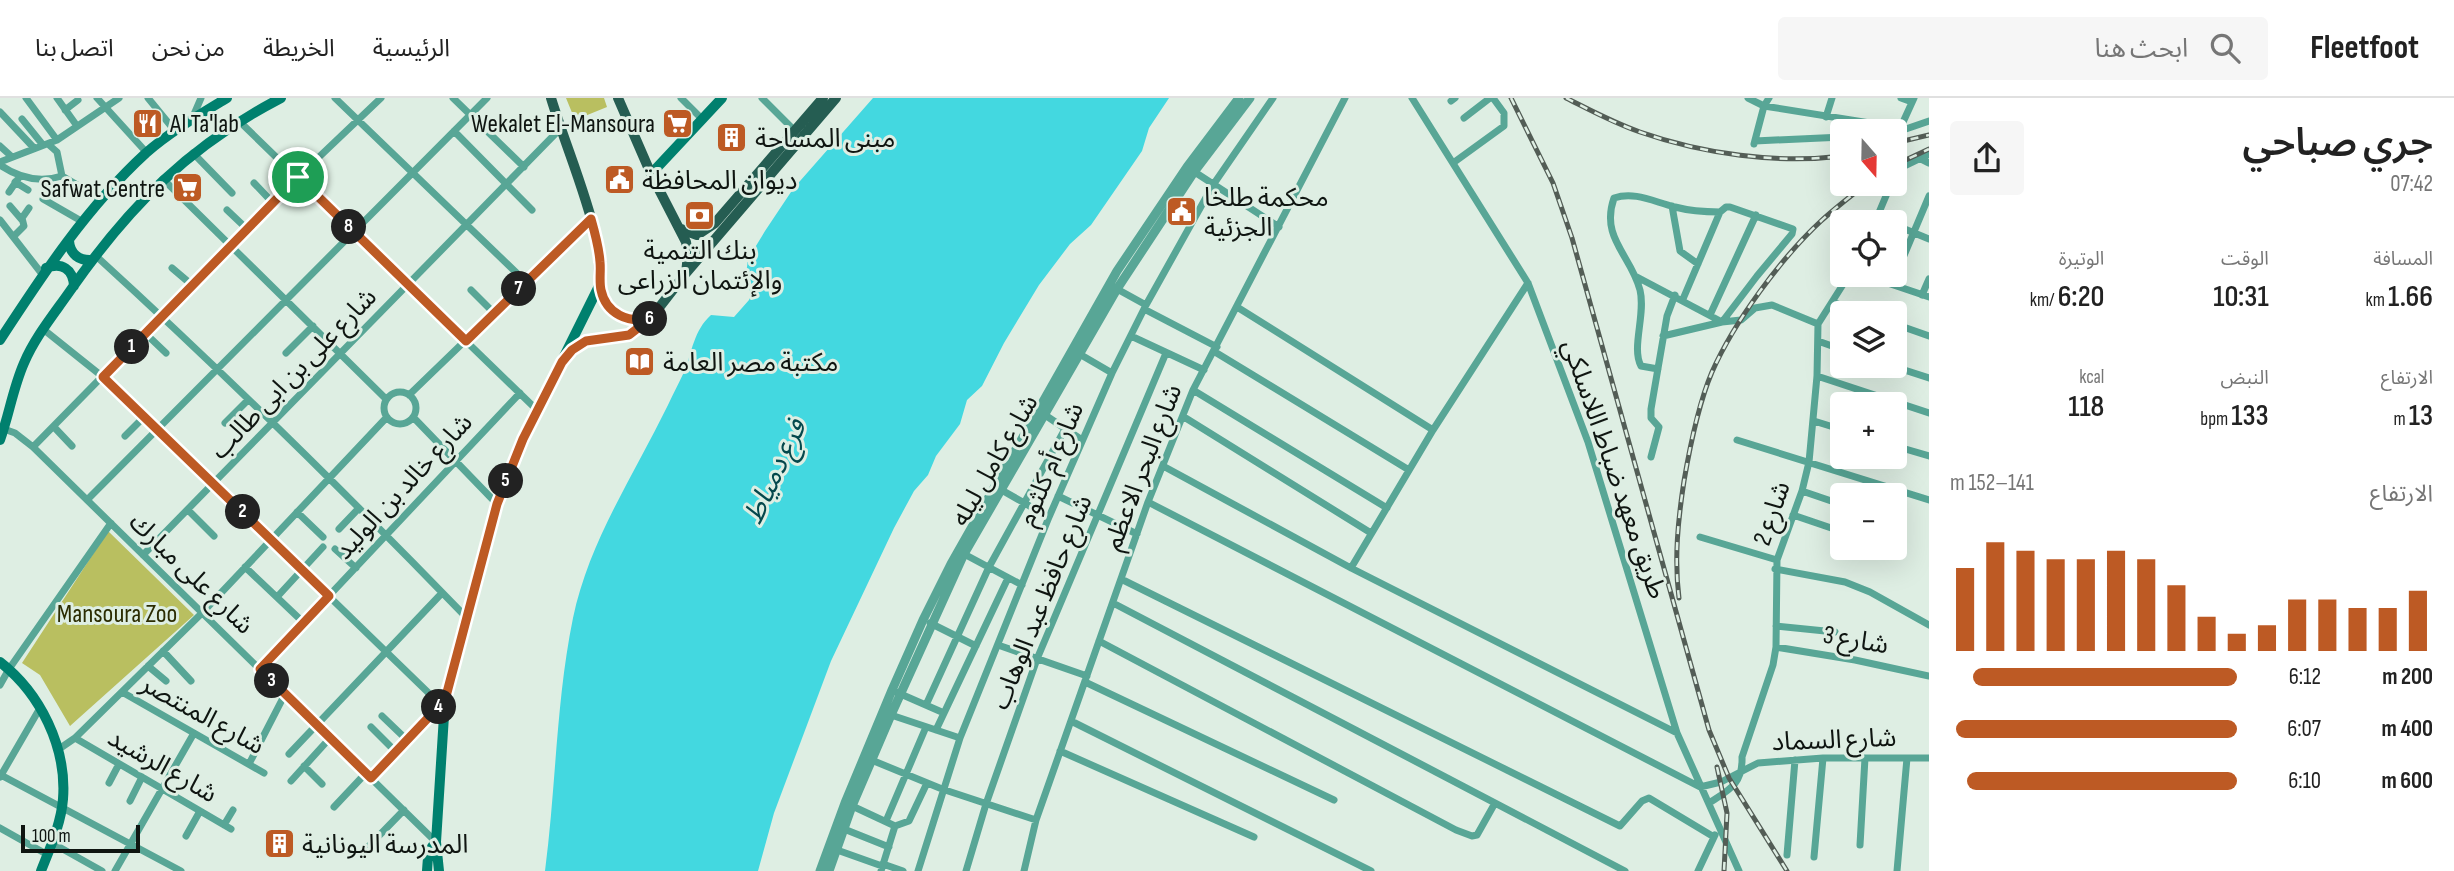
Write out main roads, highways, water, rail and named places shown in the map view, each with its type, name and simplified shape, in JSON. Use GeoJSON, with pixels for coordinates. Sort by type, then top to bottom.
{"type":"FeatureCollection","features":[{"type":"Feature","properties":{"kind":"main road"},"geometry":{"type":"LineString","coordinates":[[2,435],[23,364],[43,329],[118,227],[163,179],[193,153],[239,121],[281,98]]}},
{"type":"Feature","properties":{"kind":"main road"},"geometry":{"type":"LineString","coordinates":[[551,98],[591,219],[605,301],[617,314],[634,320],[651,318]]}},
{"type":"Feature","properties":{"kind":"main road"},"geometry":{"type":"LineString","coordinates":[[618,98],[651,174],[681,229],[688,255],[686,273]]}},
{"type":"Feature","properties":{"kind":"main road"},"geometry":{"type":"LineString","coordinates":[[651,174],[722,98]]}},
{"type":"Feature","properties":{"kind":"main road"},"geometry":{"type":"LineString","coordinates":[[681,229],[696,235],[715,223],[823,98]]}},
{"type":"Feature","properties":{"kind":"main road"},"geometry":{"type":"LineString","coordinates":[[562,362],[579,345],[597,339],[629,335],[651,318],[686,273],[836,98]]}},
{"type":"Feature","properties":{"kind":"main road"},"geometry":{"type":"LineString","coordinates":[[0,340],[44,271],[101,199],[147,153],[192,119],[225,99]]}},
{"type":"Feature","properties":{"kind":"main road"},"geometry":{"type":"LineString","coordinates":[[69,241],[71,250],[78,258],[94,258]]}},
{"type":"Feature","properties":{"kind":"main road"},"geometry":{"type":"LineString","coordinates":[[44,271],[59,265],[66,267],[71,272],[74,286]]}},
{"type":"Feature","properties":{"kind":"main road"},"geometry":{"type":"LineString","coordinates":[[439,871],[436,842],[443,703],[466,617],[497,504],[537,410],[600,284]]}},
{"type":"Feature","properties":{"kind":"main road"},"geometry":{"type":"LineString","coordinates":[[581,322],[586,333],[597,339]]}},
{"type":"Feature","properties":{"kind":"main road"},"geometry":{"type":"LineString","coordinates":[[0,662],[29,690],[59,749],[63,776],[62,808],[41,871]]}},
{"type":"Feature","properties":{"kind":"main road"},"geometry":{"type":"LineString","coordinates":[[427,871],[430,848],[436,842]]}},
{"type":"Feature","properties":{"kind":"water","name":"فرع دمياط"},"geometry":{"type":"Polygon","coordinates":[[[873,98],[1169,98],[1149,128],[1142,151],[1091,225],[1070,244],[1039,285],[982,386],[967,400],[960,424],[936,456],[928,475],[914,491],[894,528],[831,661],[774,813],[758,871],[545,871],[567,649],[580,590],[601,535],[682,376],[701,327],[711,315],[734,317],[749,300],[746,275],[748,259],[765,231],[793,189],[873,98]]]}},
{"type":"Feature","properties":{"kind":"railway"},"geometry":{"type":"LineString","coordinates":[[1511,98],[1553,183],[1572,238],[1709,730],[1729,778],[1787,871]]}},
{"type":"Feature","properties":{"kind":"railway"},"geometry":{"type":"LineString","coordinates":[[1566,98],[1630,128],[1689,146],[1766,158],[1830,157]]}},
{"type":"Feature","properties":{"kind":"railway"},"geometry":{"type":"LineString","coordinates":[[1908,140],[1929,135]]}},
{"type":"Feature","properties":{"kind":"railway"},"geometry":{"type":"LineString","coordinates":[[1908,159],[1929,149]]}},
{"type":"Feature","properties":{"kind":"railway"},"geometry":{"type":"LineString","coordinates":[[1679,598],[1677,554],[1682,496],[1695,426],[1712,372],[1746,312],[1775,272],[1806,236],[1851,196]]}},
{"type":"Feature","properties":{"kind":"railway"},"geometry":{"type":"LineString","coordinates":[[1717,767],[1727,813],[1724,871]]}},
{"type":"Feature","properties":{"kind":"place","name":"Al Ta'lab"},"geometry":{"type":"Point","coordinates":[147,123]}},
{"type":"Feature","properties":{"kind":"place","name":"Wekalet El-Mansoura"},"geometry":{"type":"Point","coordinates":[678,123]}},
{"type":"Feature","properties":{"kind":"place","name":"مبنى المساحة"},"geometry":{"type":"Point","coordinates":[732,138]}},
{"type":"Feature","properties":{"kind":"place","name":"ديوان المحافظة"},"geometry":{"type":"Point","coordinates":[619,180]}},
{"type":"Feature","properties":{"kind":"place","name":"Safwat Centre"},"geometry":{"type":"Point","coordinates":[188,188]}},
{"type":"Feature","properties":{"kind":"place","name":"محكمة طلخا الجزئية"},"geometry":{"type":"Point","coordinates":[1181,212]}},
{"type":"Feature","properties":{"kind":"place","name":"بنك التنمية والإئتمان الزراعى"},"geometry":{"type":"Point","coordinates":[700,215]}},
{"type":"Feature","properties":{"kind":"place","name":"مكتبة مصر العامة"},"geometry":{"type":"Point","coordinates":[640,362]}},
{"type":"Feature","properties":{"kind":"place","name":"المدرسة اليونانية"},"geometry":{"type":"Point","coordinates":[279,844]}},
{"type":"Feature","properties":{"kind":"park label","name":"Mansoura Zoo"},"geometry":{"type":"Point","coordinates":[117,613]}}]}
